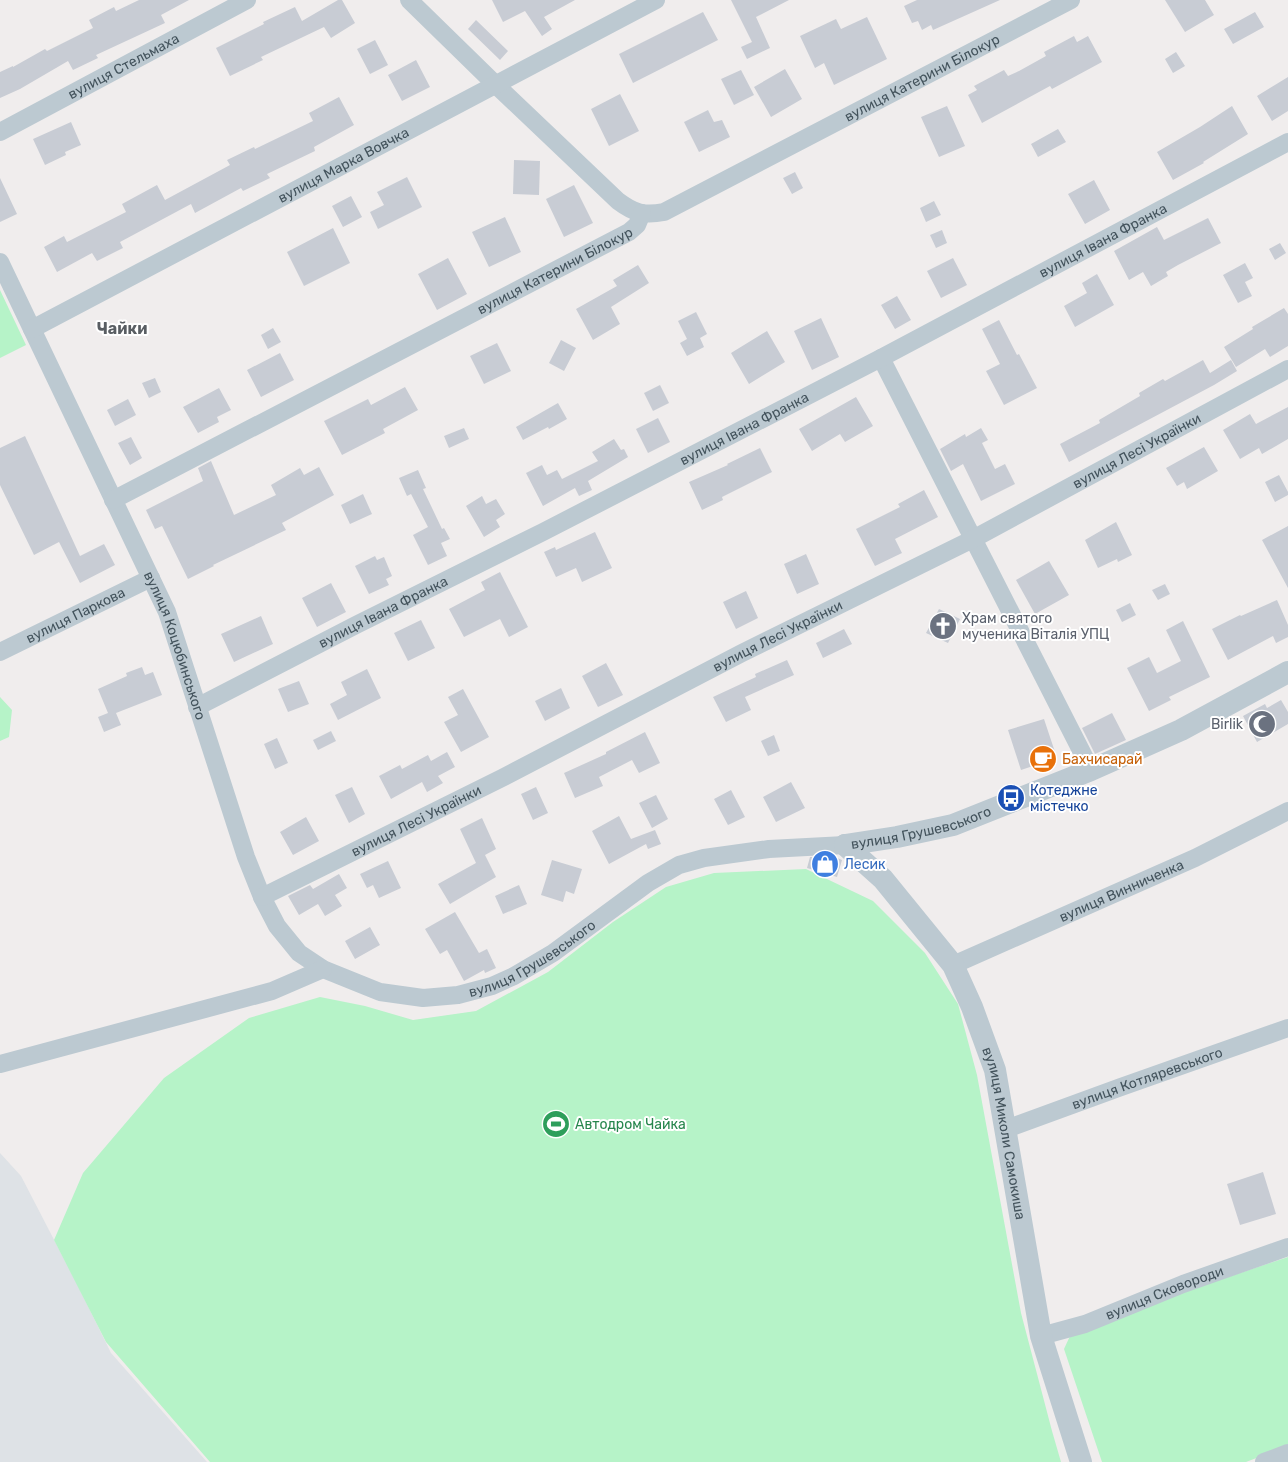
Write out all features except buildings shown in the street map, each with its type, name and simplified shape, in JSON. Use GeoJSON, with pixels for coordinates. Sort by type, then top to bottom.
{"type":"FeatureCollection","features":[{"type":"Feature","properties":{"kind":"street","name":"вулиця Стельмаха"},"geometry":{"type":"LineString","coordinates":[[0,132],[247,0]]}},
{"type":"Feature","properties":{"kind":"street"},"geometry":{"type":"LineString","coordinates":[[409,0],[618,201],[630,210],[642,213]]}},
{"type":"Feature","properties":{"kind":"street","name":"вулиця Марка Вовчка"},"geometry":{"type":"LineString","coordinates":[[32,329],[656,0]]}},
{"type":"Feature","properties":{"kind":"street","name":"вулиця Катерини Білокур"},"geometry":{"type":"LineString","coordinates":[[113,500],[629,232],[637,224],[642,213],[664,212],[1071,0]]}},
{"type":"Feature","properties":{"kind":"street","name":"вулиця Івана Франка"},"geometry":{"type":"LineString","coordinates":[[197,707],[881,358],[1288,142]]}},
{"type":"Feature","properties":{"kind":"street","name":"вулиця Коцюбинського"},"geometry":{"type":"LineString","coordinates":[[0,262],[167,612],[246,857],[262,897],[277,926],[299,953],[323,969],[380,992]]}},
{"type":"Feature","properties":{"kind":"street"},"geometry":{"type":"LineString","coordinates":[[881,358],[1091,770]]}},
{"type":"Feature","properties":{"kind":"street","name":"вулиця Лесі Українки"},"geometry":{"type":"LineString","coordinates":[[262,897],[510,774],[742,653],[973,539],[1288,369]]}},
{"type":"Feature","properties":{"kind":"street","name":"вулиця Паркова"},"geometry":{"type":"LineString","coordinates":[[0,652],[151,578]]}},
{"type":"Feature","properties":{"kind":"street","name":"вулиця Грушевського"},"geometry":{"type":"LineString","coordinates":[[380,992],[423,998],[458,995],[492,986],[514,976],[553,953],[648,883],[679,865],[704,858],[769,849],[845,845],[897,837],[953,825],[1091,770],[1181,730],[1288,672]]}},
{"type":"Feature","properties":{"kind":"street","name":"вулиця Винниченка"},"geometry":{"type":"LineString","coordinates":[[953,965],[1195,858],[1288,811]]}},
{"type":"Feature","properties":{"kind":"street","name":"вулиця Миколи Самокиша"},"geometry":{"type":"LineString","coordinates":[[845,845],[883,880],[953,965],[972,1007],[995,1070],[1041,1336],[1081,1462]]}},
{"type":"Feature","properties":{"kind":"street"},"geometry":{"type":"LineString","coordinates":[[0,1064],[272,991],[323,969]]}},
{"type":"Feature","properties":{"kind":"street","name":"вулиця Котляревського"},"geometry":{"type":"LineString","coordinates":[[1006,1129],[1288,1028]]}},
{"type":"Feature","properties":{"kind":"street","name":"вулиця Сковороди"},"geometry":{"type":"LineString","coordinates":[[1041,1336],[1085,1324],[1183,1284],[1288,1248]]}},
{"type":"Feature","properties":{"kind":"street"},"geometry":{"type":"LineString","coordinates":[[1264,1462],[1288,1453]]}},
{"type":"Feature","properties":{"kind":"shaded area"},"geometry":{"type":"Polygon","coordinates":[[[0,1153],[21,1176],[111,1353],[207,1462],[0,1462],[0,1153]]]}},
{"type":"Feature","properties":{"kind":"green space"},"geometry":{"type":"Polygon","coordinates":[[[0,290],[26,345],[0,358],[0,290]]]}},
{"type":"Feature","properties":{"kind":"green space"},"geometry":{"type":"Polygon","coordinates":[[[0,697],[12,710],[9,737],[0,741],[0,697]]]}},
{"type":"Feature","properties":{"kind":"green space","name":"Автодром Чайка"},"geometry":{"type":"Polygon","coordinates":[[[806,869],[873,901],[925,953],[958,1004],[977,1075],[1021,1313],[1061,1462],[210,1462],[106,1342],[54,1240],[83,1173],[164,1078],[249,1018],[320,997],[365,1006],[413,1020],[476,1011],[548,972],[613,922],[666,887],[714,873],[806,869]]]}},
{"type":"Feature","properties":{"kind":"green space"},"geometry":{"type":"Polygon","coordinates":[[[1288,1257],[1288,1446],[1246,1462],[1102,1462],[1064,1349],[1070,1336],[1177,1294],[1288,1257]]]}},
{"type":"Feature","properties":{"kind":"place","name":"Храм святого мученика Віталія УПЦ"},"geometry":{"type":"Point","coordinates":[943,626]}},
{"type":"Feature","properties":{"kind":"place","name":"Birlik"},"geometry":{"type":"Point","coordinates":[1262,724]}},
{"type":"Feature","properties":{"kind":"place","name":"Бахчисарай"},"geometry":{"type":"Point","coordinates":[1043,759]}},
{"type":"Feature","properties":{"kind":"place","name":"Котеджне містечко"},"geometry":{"type":"Point","coordinates":[1011,798]}},
{"type":"Feature","properties":{"kind":"place","name":"Лесик"},"geometry":{"type":"Point","coordinates":[825,864]}},
{"type":"Feature","properties":{"kind":"place","name":"Автодром Чайка"},"geometry":{"type":"Point","coordinates":[556,1124]}},
{"type":"Feature","properties":{"kind":"district","name":"Чайки"},"geometry":{"type":"Point","coordinates":[122,328]}}]}
